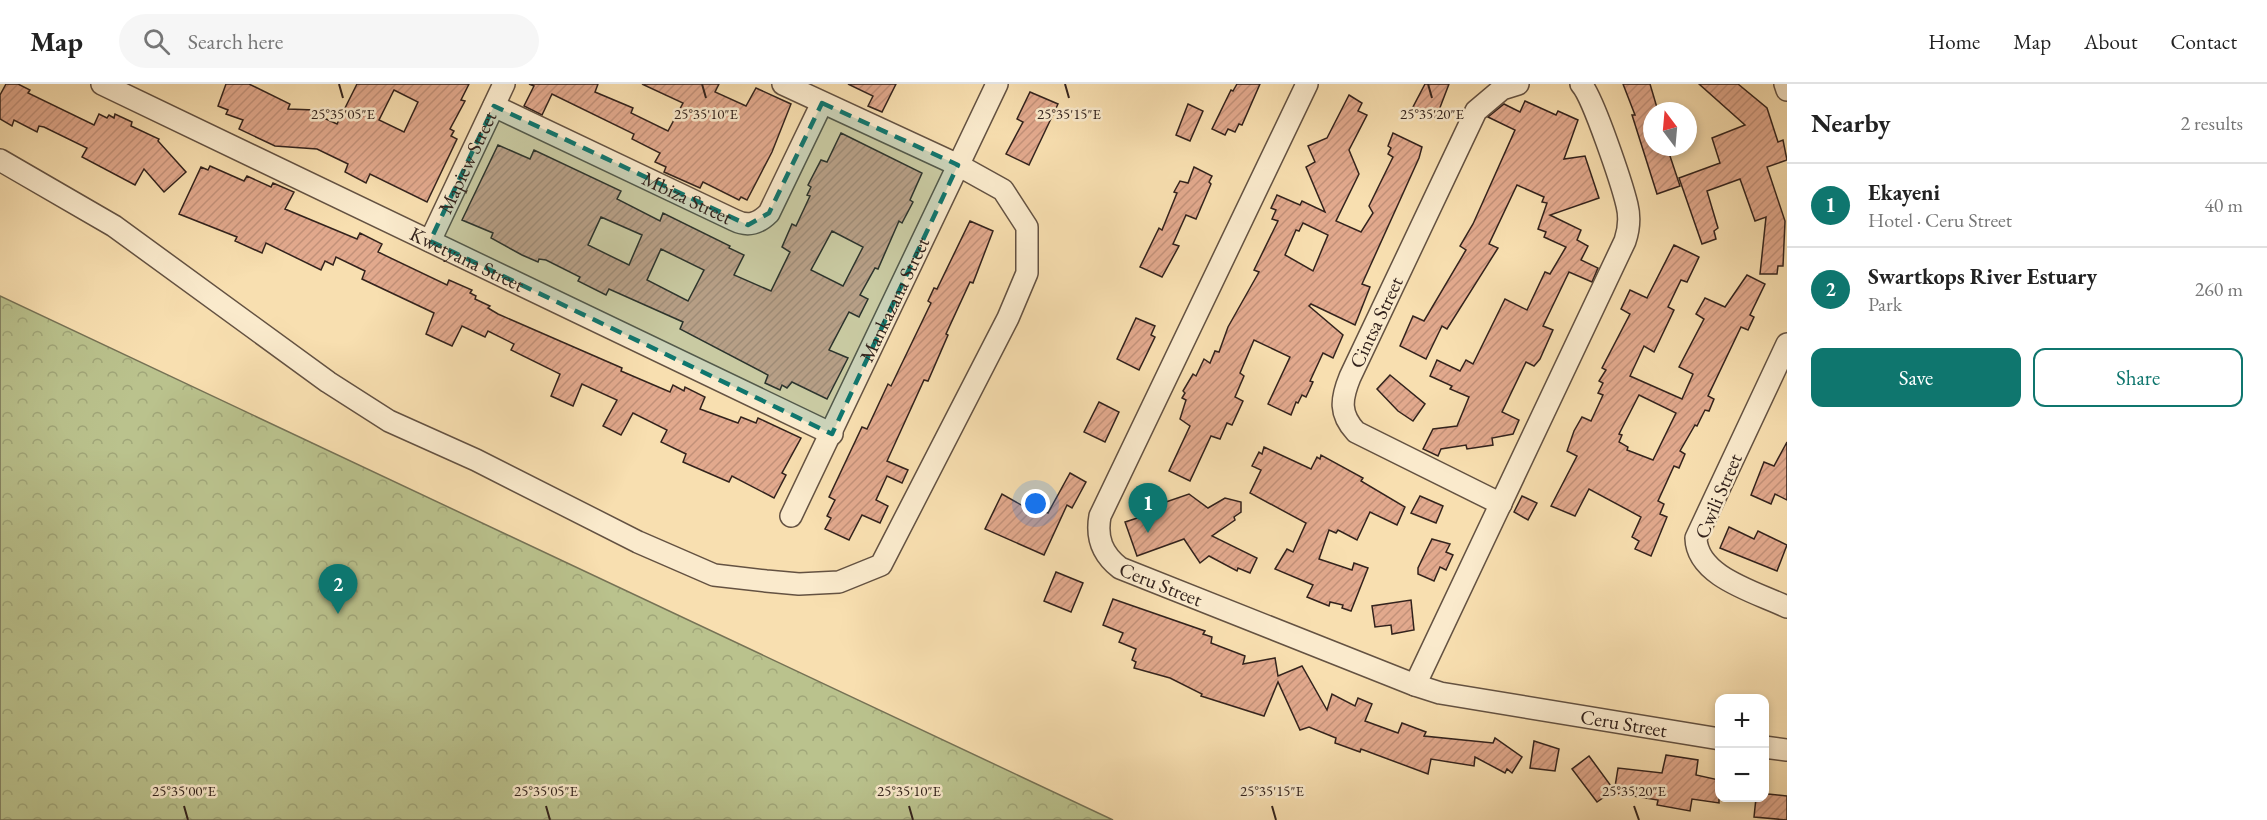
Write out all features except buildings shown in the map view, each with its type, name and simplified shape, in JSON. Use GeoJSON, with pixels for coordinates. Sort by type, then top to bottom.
{"type":"FeatureCollection","features":[{"type":"Feature","properties":{"kind":"street","name":"Kwetyana Street"},"geometry":{"type":"LineString","coordinates":[[102,84],[832,434]]}},
{"type":"Feature","properties":{"kind":"street","name":"Mapiew Street"},"geometry":{"type":"LineString","coordinates":[[430,241],[504,84]]}},
{"type":"Feature","properties":{"kind":"street"},"geometry":{"type":"LineString","coordinates":[[0,159],[114,226],[327,382],[389,421],[476,460],[638,542],[714,575],[799,584],[839,582],[881,565],[1008,318],[1027,273],[1027,227],[1017,208],[1003,190],[958,165],[783,84]]}},
{"type":"Feature","properties":{"kind":"street","name":"Mankazana Street"},"geometry":{"type":"LineString","coordinates":[[791,516],[997,84]]}},
{"type":"Feature","properties":{"kind":"street","name":"Ceru Street"},"geometry":{"type":"LineString","coordinates":[[1307,84],[1100,516],[1097,532],[1104,552],[1120,568],[1414,685],[1440,693],[1715,738]]}},
{"type":"Feature","properties":{"kind":"street","name":"Cintsa Street"},"geometry":{"type":"LineString","coordinates":[[1501,504],[1356,432],[1347,423],[1341,405],[1350,377],[1476,111],[1502,89],[1518,84]]}},
{"type":"Feature","properties":{"kind":"street"},"geometry":{"type":"LineString","coordinates":[[1414,685],[1610,275],[1628,230],[1627,204],[1591,101],[1581,84]]}},
{"type":"Feature","properties":{"kind":"street"},"geometry":{"type":"LineString","coordinates":[[1785,84],[1787,90]]}},
{"type":"Feature","properties":{"kind":"street","name":"Mbiza Street"},"geometry":{"type":"LineString","coordinates":[[494,106],[748,225],[759,222],[769,213],[822,103]]}},
{"type":"Feature","properties":{"kind":"street","name":"Cwili Street"},"geometry":{"type":"LineString","coordinates":[[1787,344],[1696,538],[1699,554],[1705,564],[1715,572],[1787,607]]}},
{"type":"Feature","properties":{"kind":"street"},"geometry":{"type":"LineString","coordinates":[[1769,747],[1787,749]]}},
{"type":"Feature","properties":{"kind":"highlighted area"},"geometry":{"type":"Polygon","coordinates":[[[822,103],[958,165],[832,434],[430,241],[494,106],[748,225],[769,213],[822,103]]]}},
{"type":"Feature","properties":{"kind":"green space"},"geometry":{"type":"Polygon","coordinates":[[[0,296],[1113,820],[0,820],[0,296]]]}},
{"type":"Feature","properties":{"kind":"place","name":"Ekayeni"},"geometry":{"type":"Point","coordinates":[1148,533]}},
{"type":"Feature","properties":{"kind":"place","name":"Swartkops River Estuary"},"geometry":{"type":"Point","coordinates":[338,614]}}]}
